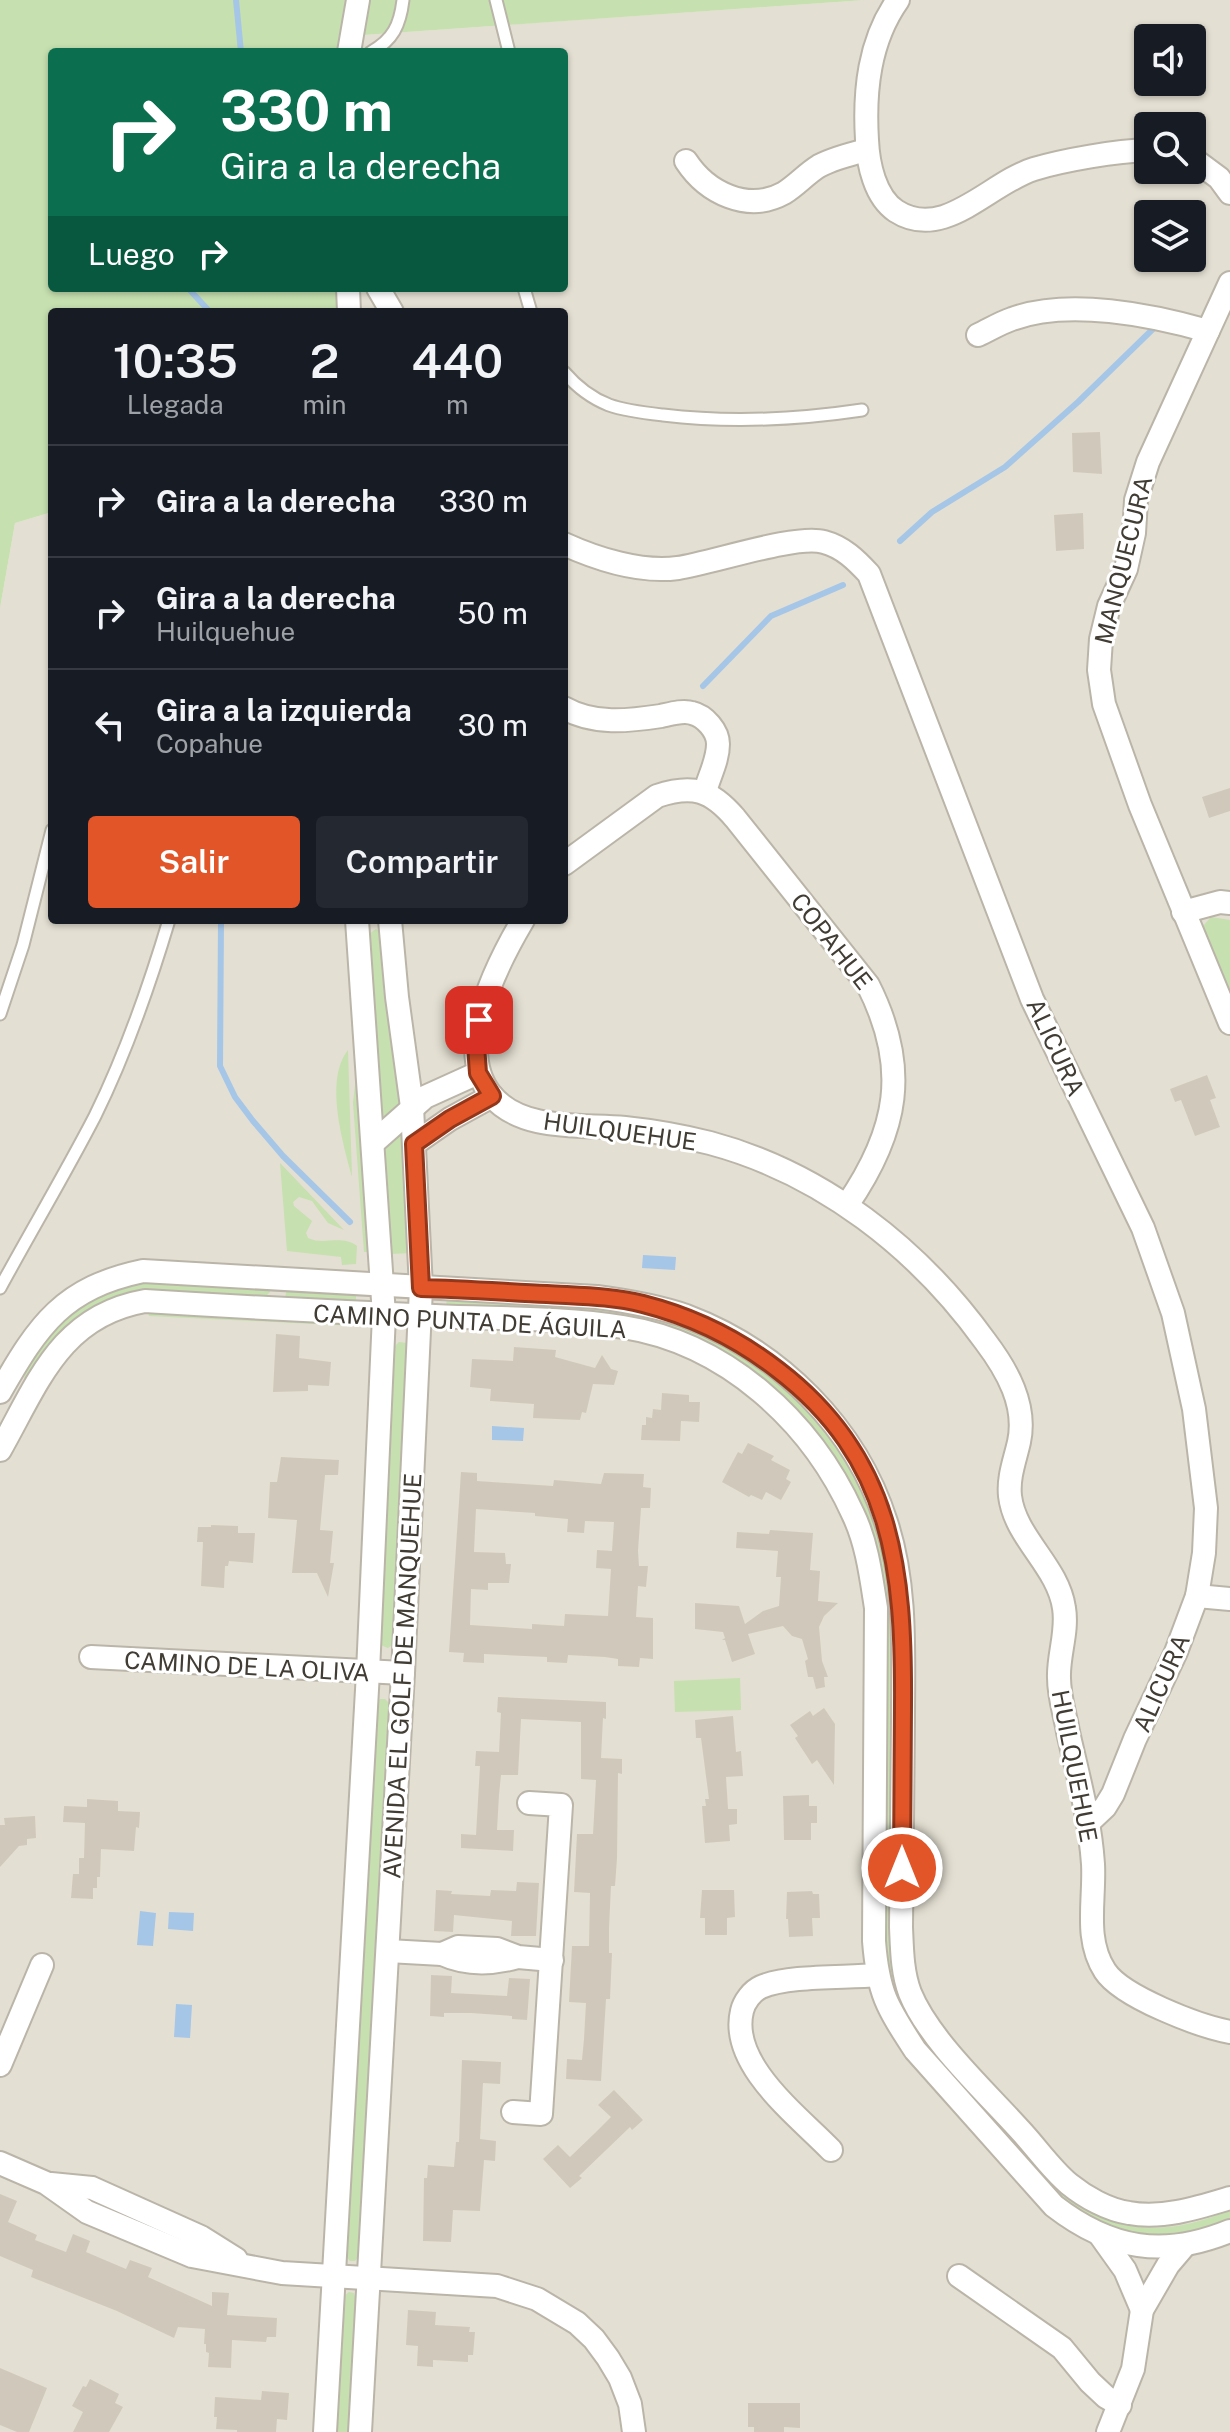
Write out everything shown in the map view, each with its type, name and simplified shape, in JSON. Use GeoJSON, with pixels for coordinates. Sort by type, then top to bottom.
{"type":"FeatureCollection","features":[{"type":"Feature","properties":{"kind":"street"},"geometry":{"type":"LineString","coordinates":[[350,48],[358,0]]}},
{"type":"Feature","properties":{"kind":"street"},"geometry":{"type":"LineString","coordinates":[[898,0],[888,14],[874,48],[867,87],[867,150],[878,190],[890,207],[909,219],[932,222],[1033,169],[1134,152]]}},
{"type":"Feature","properties":{"kind":"street"},"geometry":{"type":"LineString","coordinates":[[686,161],[693,172],[714,190],[751,201],[782,194],[825,163],[867,150]]}},
{"type":"Feature","properties":{"kind":"street"},"geometry":{"type":"LineString","coordinates":[[1206,168],[1219,178],[1230,193]]}},
{"type":"Feature","properties":{"kind":"street","name":"MANQUECURA"},"geometry":{"type":"LineString","coordinates":[[1230,283],[1148,462],[1136,500],[1134,533],[1126,569],[1109,606],[1099,670],[1104,704],[1140,805],[1230,1023]]}},
{"type":"Feature","properties":{"kind":"street"},"geometry":{"type":"LineString","coordinates":[[978,335],[1013,318],[1065,309],[1120,313],[1208,331]]}},
{"type":"Feature","properties":{"kind":"street","name":"ALICURA"},"geometry":{"type":"LineString","coordinates":[[568,545],[637,567],[676,568],[791,544],[822,541],[846,552],[869,574],[1032,999],[1143,1228],[1173,1313],[1194,1409],[1206,1508],[1204,1553],[1197,1596],[1176,1652],[1113,1794],[1105,1807],[1088,1823]]}},
{"type":"Feature","properties":{"kind":"street"},"geometry":{"type":"LineString","coordinates":[[568,710],[596,720],[691,712],[705,719],[718,741],[716,761],[705,792],[690,790],[657,796],[568,861]]}},
{"type":"Feature","properties":{"kind":"street","name":"COPAHUE"},"geometry":{"type":"LineString","coordinates":[[705,792],[720,801],[735,818],[868,985],[882,1011],[895,1080],[890,1117],[880,1151],[847,1205]]}},
{"type":"Feature","properties":{"kind":"street"},"geometry":{"type":"LineString","coordinates":[[1183,912],[1220,902],[1230,903]]}},
{"type":"Feature","properties":{"kind":"street","name":"AVENIDA EL GOLF DE MANQUEHUE"},"geometry":{"type":"LineString","coordinates":[[325,2432],[368,1672],[384,1315],[357,924]]}},
{"type":"Feature","properties":{"kind":"street","name":"AVENIDA EL GOLF DE MANQUEHUE"},"geometry":{"type":"LineString","coordinates":[[360,2432],[403,1673],[421,1288],[412,1107],[390,924]]}},
{"type":"Feature","properties":{"kind":"street"},"geometry":{"type":"LineString","coordinates":[[373,1143],[425,1097],[478,1073],[476,1045],[479,1020],[495,977],[521,924]]}},
{"type":"Feature","properties":{"kind":"street","name":"HUILQUEHUE"},"geometry":{"type":"LineString","coordinates":[[478,1073],[492,1096],[516,1113],[538,1121],[654,1131],[737,1151],[791,1173],[847,1205],[904,1250],[955,1302],[996,1356],[1016,1397],[1020,1432],[1009,1480],[1010,1494],[1015,1515],[1062,1597],[1065,1620],[1059,1660],[1060,1694],[1088,1823],[1093,1866],[1091,1928],[1102,1967],[1117,1985],[1135,1996],[1230,2032]]}},
{"type":"Feature","properties":{"kind":"street"},"geometry":{"type":"LineString","coordinates":[[414,1144],[450,1119],[492,1096]]}},
{"type":"Feature","properties":{"kind":"street","name":"CAMINO PUNTA DE ÁGUILA"},"geometry":{"type":"LineString","coordinates":[[0,1392],[42,1326],[72,1298],[110,1278],[143,1271],[597,1297],[641,1303],[685,1316],[724,1333],[762,1357],[808,1392],[839,1430],[867,1474],[887,1524],[898,1576],[904,1635],[901,1927],[903,1965],[910,1993],[948,2050],[1068,2183],[1098,2203],[1127,2213],[1158,2215],[1230,2198]]}},
{"type":"Feature","properties":{"kind":"street","name":"CAMINO PUNTA DE ÁGUILA"},"geometry":{"type":"LineString","coordinates":[[0,1450],[69,1338],[94,1318],[117,1306],[145,1301],[384,1315],[582,1322],[625,1327],[676,1342],[719,1362],[755,1385],[796,1423],[830,1469],[854,1515],[868,1556],[876,1608],[874,1941],[877,1975],[887,2004],[915,2050],[1054,2206],[1074,2221],[1100,2235],[1137,2245],[1185,2245],[1230,2231]]}},
{"type":"Feature","properties":{"kind":"street"},"geometry":{"type":"LineString","coordinates":[[1197,1596],[1230,1599]]}},
{"type":"Feature","properties":{"kind":"street","name":"CAMINO DE LA OLIVA"},"geometry":{"type":"LineString","coordinates":[[91,1657],[403,1673]]}},
{"type":"Feature","properties":{"kind":"street"},"geometry":{"type":"LineString","coordinates":[[513,2112],[541,2114],[561,1805],[529,1803]]}},
{"type":"Feature","properties":{"kind":"street"},"geometry":{"type":"LineString","coordinates":[[388,1951],[442,1954],[458,1947],[497,1949],[518,1957],[552,1960]]}},
{"type":"Feature","properties":{"kind":"street"},"geometry":{"type":"LineString","coordinates":[[0,2065],[42,1965]]}},
{"type":"Feature","properties":{"kind":"street"},"geometry":{"type":"LineString","coordinates":[[831,2150],[752,2066],[743,2045],[739,2021],[744,2004],[758,1988],[778,1982],[877,1975]]}},
{"type":"Feature","properties":{"kind":"street"},"geometry":{"type":"LineString","coordinates":[[0,2163],[46,2183],[92,2188],[201,2237],[243,2264],[282,2273],[497,2286],[537,2299],[577,2323],[608,2358],[630,2404],[634,2432]]}},
{"type":"Feature","properties":{"kind":"street"},"geometry":{"type":"LineString","coordinates":[[1100,2235],[1125,2270],[1142,2310]]}},
{"type":"Feature","properties":{"kind":"street"},"geometry":{"type":"LineString","coordinates":[[1108,2432],[1133,2369],[1142,2310],[1154,2287],[1185,2245]]}},
{"type":"Feature","properties":{"kind":"street"},"geometry":{"type":"LineString","coordinates":[[959,2276],[1062,2348],[1090,2382],[1120,2405]]}},
{"type":"Feature","properties":{"kind":"lane"},"geometry":{"type":"LineString","coordinates":[[377,48],[391,38],[398,27],[403,0]]}},
{"type":"Feature","properties":{"kind":"lane"},"geometry":{"type":"LineString","coordinates":[[496,0],[508,48]]}},
{"type":"Feature","properties":{"kind":"lane"},"geometry":{"type":"LineString","coordinates":[[568,376],[592,397],[615,407],[639,412],[728,420],[803,418],[862,410]]}},
{"type":"Feature","properties":{"kind":"lane"},"geometry":{"type":"LineString","coordinates":[[0,1014],[31,916],[48,846]]}},
{"type":"Feature","properties":{"kind":"lane"},"geometry":{"type":"LineString","coordinates":[[0,1288],[95,1116],[138,1015],[168,924]]}},
{"type":"Feature","properties":{"kind":"shaded area"},"geometry":{"type":"Polygon","coordinates":[[[865,0],[1230,0],[1230,2432],[0,2432],[0,608],[15,523],[48,513],[48,924],[568,924],[568,308],[344,308],[344,292],[568,292],[568,48],[348,48],[348,36],[865,0]]]}},
{"type":"Feature","properties":{"kind":"green space"},"geometry":{"type":"Polygon","coordinates":[[[0,0],[865,0],[349,36],[348,48],[48,48],[48,292],[344,292],[344,308],[48,308],[48,513],[15,523],[0,608],[0,0]]]}},
{"type":"Feature","properties":{"kind":"green space"},"geometry":{"type":"Polygon","coordinates":[[[1211,917],[1230,920],[1230,997],[1204,935],[1204,925],[1211,917]]]}},
{"type":"Feature","properties":{"kind":"green space"},"geometry":{"type":"Polygon","coordinates":[[[376,929],[380,932],[384,995],[401,1111],[381,1124],[369,934],[376,929]]]}},
{"type":"Feature","properties":{"kind":"green space"},"geometry":{"type":"Polygon","coordinates":[[[348,1050],[352,1177],[340,1130],[336,1094],[341,1063],[348,1050]]]}},
{"type":"Feature","properties":{"kind":"green space"},"geometry":{"type":"Polygon","coordinates":[[[356,1076],[368,1252],[364,1252],[353,1103],[356,1076]]]}},
{"type":"Feature","properties":{"kind":"green space"},"geometry":{"type":"Polygon","coordinates":[[[398,1133],[403,1133],[410,1253],[390,1254],[381,1155],[398,1133]]]}},
{"type":"Feature","properties":{"kind":"green space"},"geometry":{"type":"Polygon","coordinates":[[[280,1163],[344,1230],[328,1223],[312,1201],[299,1197],[293,1202],[294,1206],[312,1221],[306,1233],[308,1238],[339,1240],[357,1246],[356,1264],[342,1265],[341,1257],[287,1251],[280,1163]]]}},
{"type":"Feature","properties":{"kind":"green space"},"geometry":{"type":"Polygon","coordinates":[[[166,1280],[269,1288],[270,1292],[265,1297],[160,1292],[130,1295],[103,1303],[78,1319],[53,1343],[29,1378],[24,1378],[31,1361],[54,1330],[81,1307],[113,1292],[166,1280]]]}},
{"type":"Feature","properties":{"kind":"green space"},"geometry":{"type":"Polygon","coordinates":[[[287,1288],[356,1295],[356,1302],[285,1298],[287,1288]]]}},
{"type":"Feature","properties":{"kind":"green space"},"geometry":{"type":"Polygon","coordinates":[[[447,1299],[592,1307],[640,1314],[682,1326],[722,1344],[758,1367],[791,1394],[821,1426],[846,1461],[867,1499],[882,1540],[893,1593],[894,1967],[1077,2201],[1096,2213],[1133,2226],[1171,2227],[1230,2210],[1230,2219],[1182,2233],[1138,2234],[1117,2229],[1076,2208],[1056,2191],[922,2042],[900,2006],[891,1985],[884,1953],[887,1621],[883,1585],[866,1518],[836,1457],[815,1430],[763,1380],[723,1352],[686,1343],[446,1306],[447,1299]]]}},
{"type":"Feature","properties":{"kind":"green space"},"geometry":{"type":"Polygon","coordinates":[[[148,1312],[355,1323],[355,1326],[149,1316],[148,1312]]]}},
{"type":"Feature","properties":{"kind":"green space"},"geometry":{"type":"Polygon","coordinates":[[[399,1342],[406,1343],[410,1348],[392,1645],[388,1648],[378,1644],[394,1347],[399,1342]]]}},
{"type":"Feature","properties":{"kind":"green space"},"geometry":{"type":"Polygon","coordinates":[[[740,1678],[741,1710],[675,1712],[674,1681],[740,1678]]]}},
{"type":"Feature","properties":{"kind":"green space"},"geometry":{"type":"Polygon","coordinates":[[[380,1699],[390,1704],[360,2255],[355,2261],[350,2261],[344,2254],[376,1703],[380,1699]]]}},
{"type":"Feature","properties":{"kind":"green space"},"geometry":{"type":"Polygon","coordinates":[[[349,2292],[354,2293],[357,2303],[350,2432],[336,2432],[343,2297],[349,2292]]]}},
{"type":"Feature","properties":{"kind":"water"},"geometry":{"type":"Polygon","coordinates":[[[643,1255],[676,1257],[675,1270],[642,1268],[643,1255]]]}},
{"type":"Feature","properties":{"kind":"water"},"geometry":{"type":"Polygon","coordinates":[[[492,1426],[524,1428],[523,1441],[492,1440],[492,1426]]]}},
{"type":"Feature","properties":{"kind":"water"},"geometry":{"type":"Polygon","coordinates":[[[140,1911],[156,1913],[153,1946],[137,1945],[140,1911]]]}},
{"type":"Feature","properties":{"kind":"water"},"geometry":{"type":"Polygon","coordinates":[[[169,1912],[194,1913],[193,1931],[168,1929],[169,1912]]]}},
{"type":"Feature","properties":{"kind":"water"},"geometry":{"type":"Polygon","coordinates":[[[176,2004],[192,2005],[190,2038],[174,2037],[176,2004]]]}},
{"type":"Feature","properties":{"kind":"building"},"geometry":{"type":"Polygon","coordinates":[[[1100,432],[1102,474],[1073,472],[1072,433],[1100,432]]]}},
{"type":"Feature","properties":{"kind":"building"},"geometry":{"type":"Polygon","coordinates":[[[1083,513],[1084,549],[1056,551],[1054,515],[1083,513]]]}},
{"type":"Feature","properties":{"kind":"building"},"geometry":{"type":"Polygon","coordinates":[[[1230,788],[1230,811],[1209,818],[1202,797],[1230,788]]]}},
{"type":"Feature","properties":{"kind":"building"},"geometry":{"type":"Polygon","coordinates":[[[1207,1075],[1216,1098],[1210,1100],[1220,1127],[1195,1136],[1181,1100],[1175,1102],[1170,1089],[1207,1075]]]}},
{"type":"Feature","properties":{"kind":"building"},"geometry":{"type":"Polygon","coordinates":[[[276,1334],[300,1336],[299,1358],[331,1362],[329,1386],[308,1385],[308,1391],[273,1392],[276,1334]]]}},
{"type":"Feature","properties":{"kind":"building"},"geometry":{"type":"Polygon","coordinates":[[[514,1347],[556,1350],[555,1357],[595,1368],[602,1355],[611,1369],[618,1371],[614,1385],[593,1384],[586,1413],[582,1412],[580,1420],[533,1418],[534,1404],[490,1401],[491,1389],[470,1387],[472,1359],[513,1361],[514,1347]]]}},
{"type":"Feature","properties":{"kind":"building"},"geometry":{"type":"Polygon","coordinates":[[[662,1393],[689,1395],[689,1402],[700,1402],[699,1422],[681,1421],[680,1441],[641,1440],[646,1417],[652,1418],[653,1409],[661,1410],[662,1393]]]}},
{"type":"Feature","properties":{"kind":"building"},"geometry":{"type":"Polygon","coordinates":[[[748,1443],[774,1456],[771,1460],[790,1470],[786,1479],[791,1482],[781,1500],[766,1492],[762,1500],[749,1497],[722,1482],[738,1452],[742,1454],[748,1443]]]}},
{"type":"Feature","properties":{"kind":"building"},"geometry":{"type":"Polygon","coordinates":[[[281,1457],[339,1460],[338,1475],[325,1475],[320,1530],[333,1531],[330,1563],[334,1563],[328,1597],[317,1573],[292,1573],[297,1520],[268,1518],[270,1482],[277,1482],[281,1457]]]}},
{"type":"Feature","properties":{"kind":"building"},"geometry":{"type":"Polygon","coordinates":[[[461,1472],[477,1473],[477,1481],[553,1486],[554,1480],[601,1484],[604,1473],[644,1474],[643,1487],[651,1488],[650,1508],[641,1508],[638,1551],[639,1566],[648,1566],[646,1587],[638,1586],[636,1617],[653,1618],[653,1659],[640,1658],[639,1667],[618,1666],[618,1659],[605,1657],[568,1655],[567,1663],[547,1662],[547,1657],[484,1654],[484,1663],[463,1662],[464,1653],[449,1652],[461,1472]],[[476,1509],[474,1552],[505,1553],[506,1564],[511,1564],[509,1583],[488,1583],[488,1590],[471,1589],[470,1625],[532,1629],[532,1624],[564,1626],[565,1614],[608,1616],[611,1569],[596,1568],[597,1550],[612,1551],[614,1522],[585,1521],[584,1533],[567,1532],[568,1519],[535,1516],[535,1513],[476,1509]]]}},
{"type":"Feature","properties":{"kind":"building"},"geometry":{"type":"Polygon","coordinates":[[[238,1526],[238,1533],[255,1533],[253,1563],[229,1561],[225,1566],[224,1588],[201,1586],[203,1542],[197,1542],[198,1527],[238,1526]]]}},
{"type":"Feature","properties":{"kind":"building"},"geometry":{"type":"Polygon","coordinates":[[[770,1530],[813,1533],[810,1570],[820,1571],[818,1601],[838,1603],[824,1616],[819,1627],[822,1661],[828,1677],[824,1677],[825,1687],[816,1689],[813,1677],[808,1677],[805,1661],[808,1659],[802,1639],[792,1636],[783,1626],[748,1634],[755,1654],[732,1662],[725,1640],[722,1640],[725,1638],[723,1632],[695,1629],[695,1603],[739,1606],[745,1624],[763,1611],[779,1606],[781,1577],[776,1577],[778,1551],[736,1548],[737,1532],[769,1534],[770,1530]]]}},
{"type":"Feature","properties":{"kind":"building"},"geometry":{"type":"Polygon","coordinates":[[[498,1697],[606,1702],[601,1758],[622,1759],[622,1774],[618,1773],[615,1886],[611,1886],[610,1999],[606,1999],[601,2081],[566,2079],[567,2059],[582,2060],[586,2003],[569,2002],[572,1946],[589,1946],[590,1893],[574,1892],[577,1834],[593,1834],[596,1780],[581,1779],[581,1722],[521,1719],[518,1775],[501,1775],[499,1795],[497,1830],[514,1830],[513,1851],[461,1848],[461,1834],[476,1835],[480,1766],[475,1766],[476,1751],[499,1752],[501,1713],[497,1712],[498,1697]]]}},
{"type":"Feature","properties":{"kind":"building"},"geometry":{"type":"Polygon","coordinates":[[[824,1708],[835,1724],[834,1785],[817,1760],[812,1764],[790,1725],[810,1711],[813,1716],[824,1708]]]}},
{"type":"Feature","properties":{"kind":"building"},"geometry":{"type":"Polygon","coordinates":[[[733,1716],[736,1752],[741,1751],[743,1776],[726,1777],[728,1809],[737,1809],[737,1824],[729,1825],[730,1841],[705,1843],[702,1806],[706,1806],[705,1799],[709,1799],[701,1738],[696,1738],[695,1720],[733,1716]]]}},
{"type":"Feature","properties":{"kind":"building"},"geometry":{"type":"Polygon","coordinates":[[[809,1795],[809,1806],[817,1806],[817,1823],[811,1823],[811,1840],[784,1840],[783,1796],[809,1795]]]}},
{"type":"Feature","properties":{"kind":"building"},"geometry":{"type":"Polygon","coordinates":[[[87,1799],[118,1801],[118,1811],[140,1812],[139,1828],[136,1827],[134,1851],[101,1849],[100,1877],[97,1877],[97,1888],[93,1888],[93,1899],[71,1898],[73,1874],[79,1874],[79,1858],[84,1858],[85,1823],[63,1822],[64,1806],[87,1807],[87,1799]]]}},
{"type":"Feature","properties":{"kind":"building"},"geometry":{"type":"Polygon","coordinates":[[[35,1816],[36,1838],[27,1839],[27,1845],[19,1846],[0,1867],[0,1825],[5,1825],[4,1818],[35,1816]]]}},
{"type":"Feature","properties":{"kind":"building"},"geometry":{"type":"Polygon","coordinates":[[[517,1882],[539,1883],[536,1936],[511,1936],[512,1921],[454,1915],[453,1932],[434,1931],[436,1890],[490,1896],[491,1890],[516,1891],[517,1882]]]}},
{"type":"Feature","properties":{"kind":"building"},"geometry":{"type":"Polygon","coordinates":[[[702,1890],[734,1890],[735,1917],[727,1918],[727,1935],[705,1935],[705,1918],[700,1918],[702,1890]]]}},
{"type":"Feature","properties":{"kind":"building"},"geometry":{"type":"Polygon","coordinates":[[[812,1891],[819,1894],[820,1918],[812,1918],[813,1936],[789,1937],[787,1892],[812,1891]]]}},
{"type":"Feature","properties":{"kind":"building"},"geometry":{"type":"Polygon","coordinates":[[[431,1975],[452,1976],[451,1993],[507,1996],[509,1978],[530,1979],[527,2020],[471,2013],[430,2016],[431,1975]]]}},
{"type":"Feature","properties":{"kind":"building"},"geometry":{"type":"Polygon","coordinates":[[[462,2060],[501,2062],[500,2084],[483,2083],[480,2139],[496,2141],[495,2161],[484,2160],[480,2211],[453,2210],[451,2242],[423,2241],[424,2178],[427,2178],[428,2165],[454,2167],[456,2142],[459,2142],[462,2060]]]}},
{"type":"Feature","properties":{"kind":"building"},"geometry":{"type":"Polygon","coordinates":[[[614,2090],[643,2120],[632,2130],[630,2127],[570,2188],[543,2159],[558,2145],[570,2157],[595,2133],[611,2117],[598,2105],[614,2090]]]}},
{"type":"Feature","properties":{"kind":"building"},"geometry":{"type":"Polygon","coordinates":[[[0,2194],[17,2201],[8,2222],[37,2235],[35,2240],[66,2252],[73,2234],[90,2241],[86,2252],[126,2269],[130,2260],[152,2268],[148,2277],[212,2306],[212,2292],[229,2293],[227,2315],[277,2318],[276,2337],[267,2337],[266,2342],[232,2340],[231,2368],[208,2367],[205,2329],[178,2327],[174,2338],[117,2311],[31,2277],[33,2270],[0,2256],[0,2194]]]}},
{"type":"Feature","properties":{"kind":"building"},"geometry":{"type":"Polygon","coordinates":[[[408,2310],[436,2312],[435,2325],[470,2327],[469,2332],[475,2332],[473,2355],[468,2355],[468,2362],[433,2360],[433,2367],[417,2366],[418,2346],[406,2345],[408,2310]]]}},
{"type":"Feature","properties":{"kind":"building"},"geometry":{"type":"Polygon","coordinates":[[[0,2368],[47,2388],[29,2432],[17,2432],[0,2425],[0,2368]]]}},
{"type":"Feature","properties":{"kind":"building"},"geometry":{"type":"Polygon","coordinates":[[[90,2379],[119,2394],[115,2403],[123,2407],[109,2432],[73,2432],[83,2412],[72,2406],[90,2379]]]}},
{"type":"Feature","properties":{"kind":"building"},"geometry":{"type":"Polygon","coordinates":[[[262,2391],[289,2393],[287,2420],[277,2419],[276,2432],[216,2429],[215,2397],[261,2400],[262,2391]]]}},
{"type":"Feature","properties":{"kind":"building"},"geometry":{"type":"Polygon","coordinates":[[[748,2403],[800,2403],[800,2428],[784,2427],[784,2432],[754,2432],[754,2427],[748,2427],[748,2403]]]}},
{"type":"Feature","properties":{"kind":"waterway"},"geometry":{"type":"LineString","coordinates":[[236,0],[241,48]]}},
{"type":"Feature","properties":{"kind":"waterway"},"geometry":{"type":"LineString","coordinates":[[192,292],[206,308]]}},
{"type":"Feature","properties":{"kind":"waterway"},"geometry":{"type":"LineString","coordinates":[[900,541],[932,512],[1005,467],[1155,327]]}},
{"type":"Feature","properties":{"kind":"waterway"},"geometry":{"type":"LineString","coordinates":[[703,686],[771,616],[843,585]]}},
{"type":"Feature","properties":{"kind":"waterway"},"geometry":{"type":"LineString","coordinates":[[221,924],[220,1066],[235,1097],[253,1121],[283,1156],[350,1222]]}},
{"type":"Feature","properties":{"kind":"route"},"geometry":{"type":"LineString","coordinates":[[479,1020],[476,1045],[478,1073],[492,1096],[450,1119],[414,1144],[421,1288],[597,1297],[641,1303],[685,1316],[724,1333],[808,1392],[839,1430],[867,1474],[887,1524],[898,1576],[904,1635],[902,1868]]}}]}
